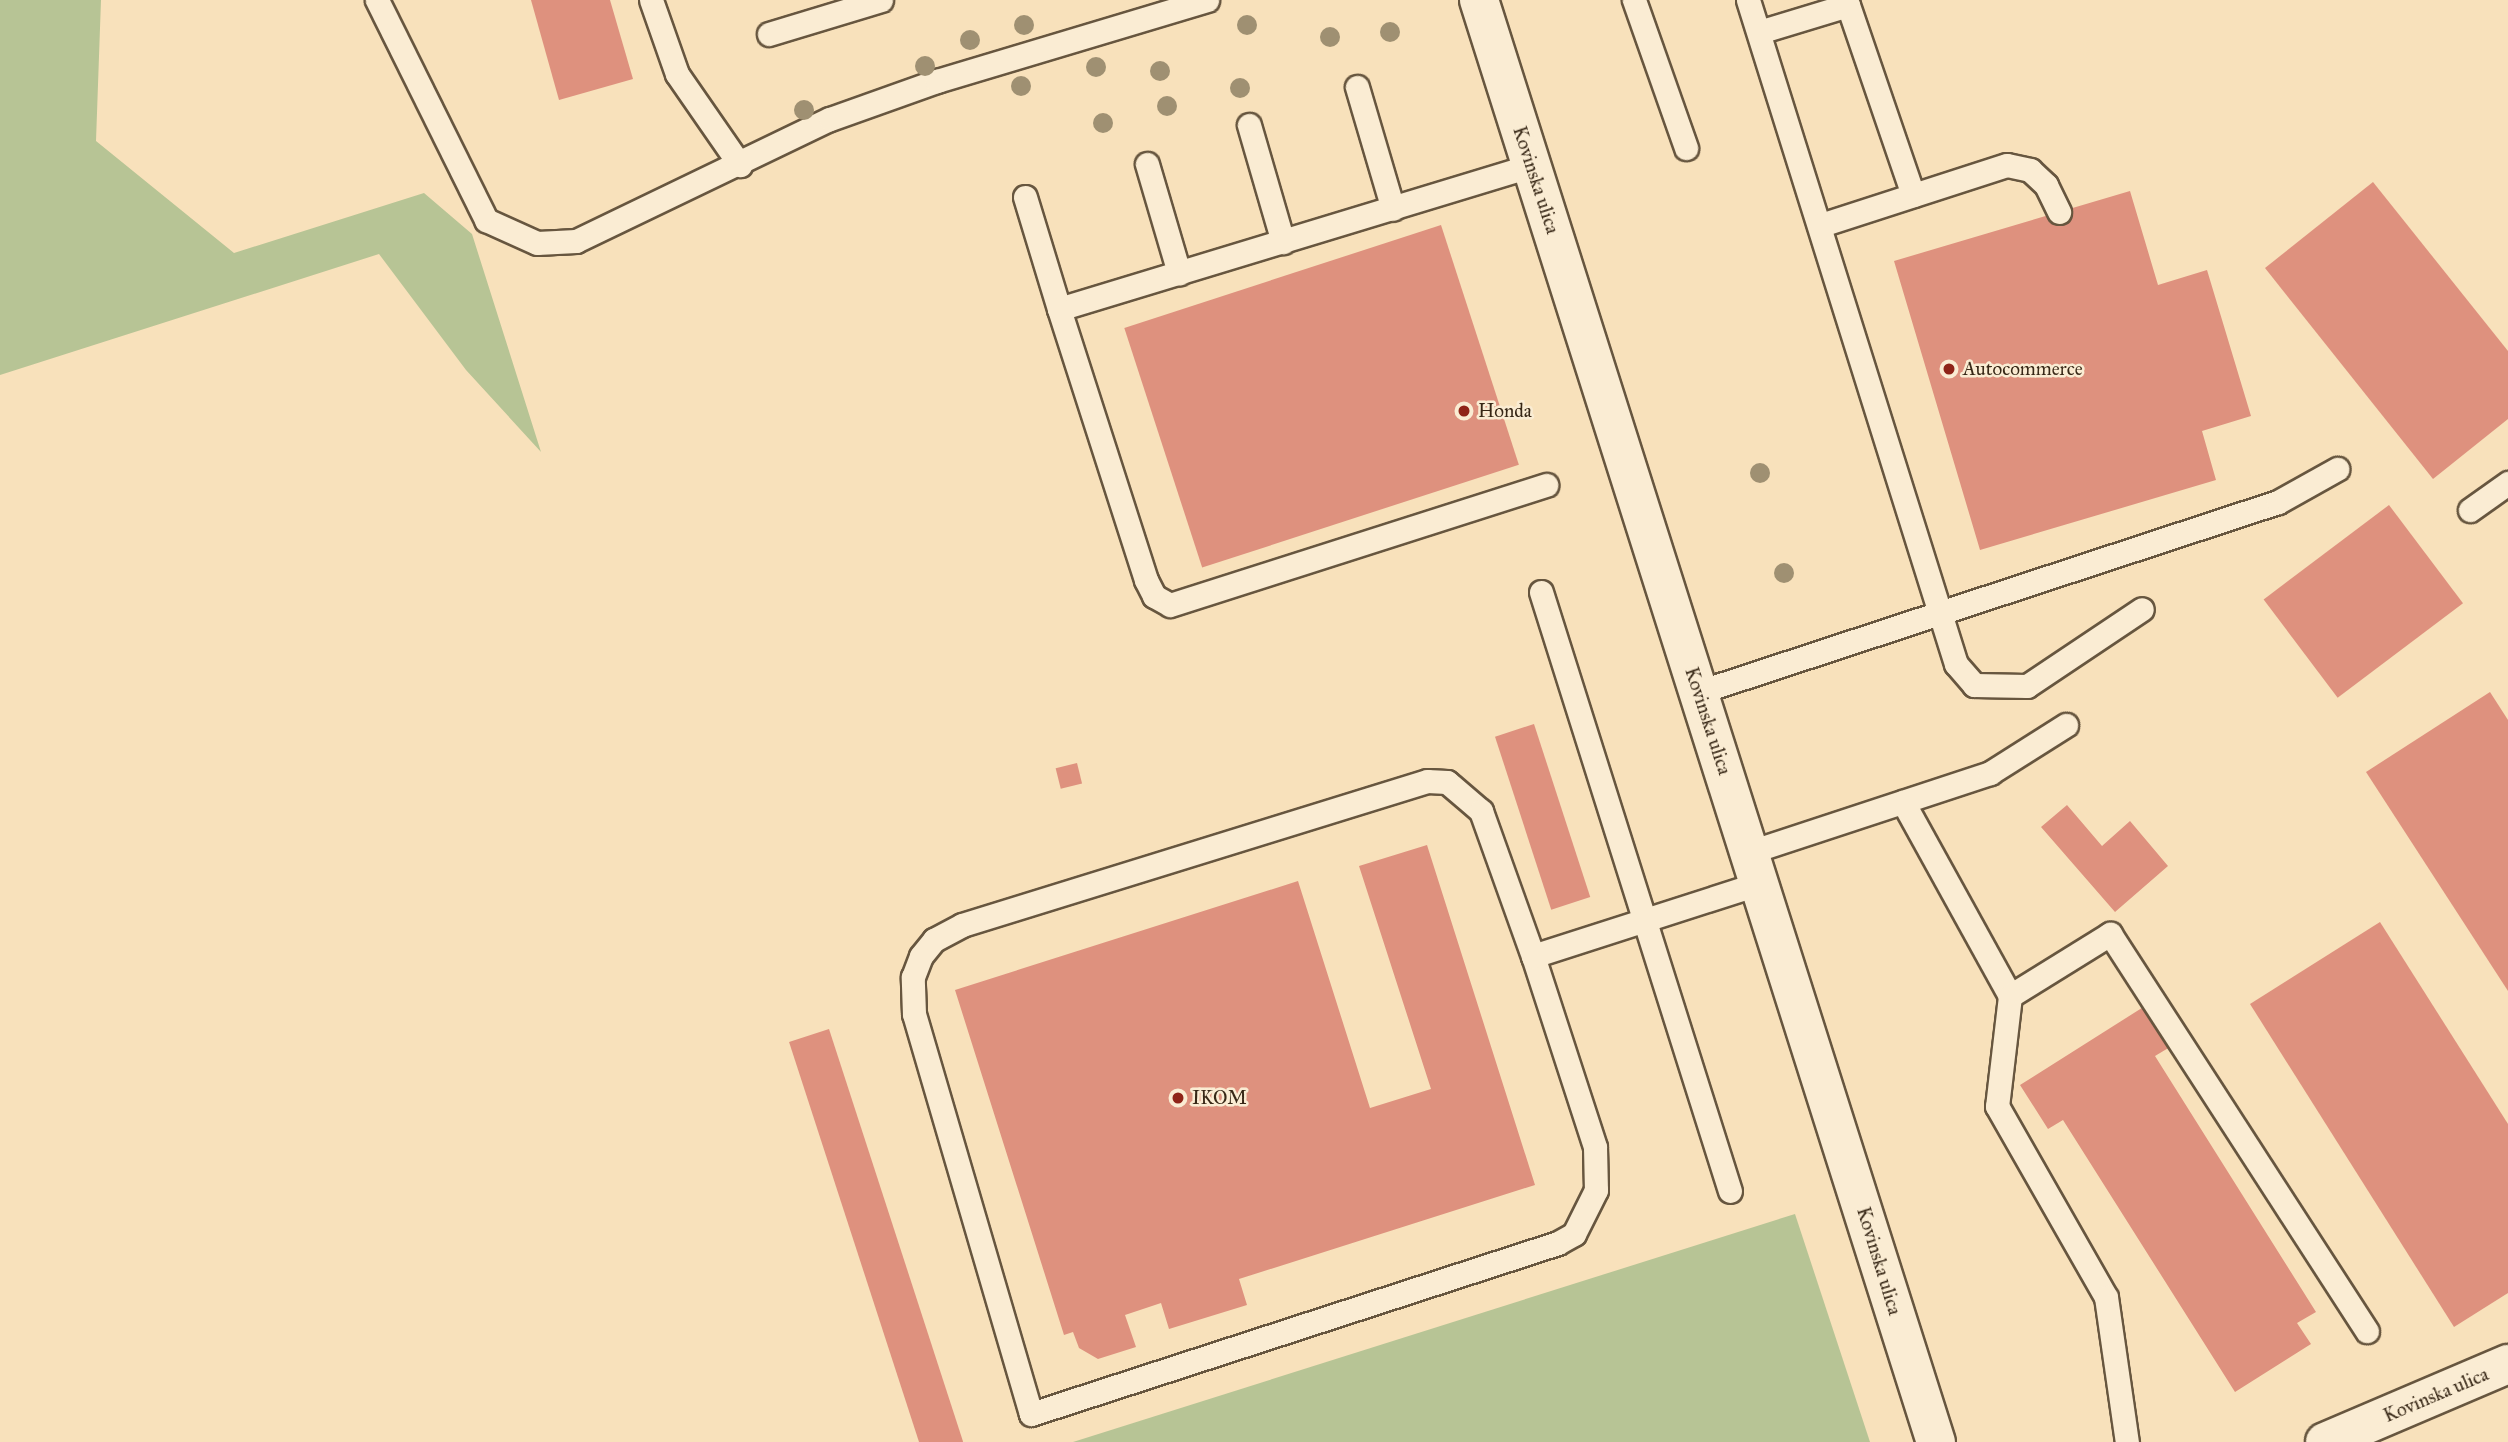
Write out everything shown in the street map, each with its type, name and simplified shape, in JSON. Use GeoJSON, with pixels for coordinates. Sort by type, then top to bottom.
{"type":"FeatureCollection","features":[{"type":"Feature","properties":{"kind":"street","name":"Kovinska ulica"},"geometry":{"type":"LineString","coordinates":[[1479,0],[1936,1442]]}},
{"type":"Feature","properties":{"kind":"street","name":"Kovinska ulica"},"geometry":{"type":"LineString","coordinates":[[2325,1442],[2508,1364]]}},
{"type":"Feature","properties":{"kind":"lane"},"geometry":{"type":"LineString","coordinates":[[377,0],[486,220],[537,243],[576,241],[866,106],[1207,0]]}},
{"type":"Feature","properties":{"kind":"lane"},"geometry":{"type":"LineString","coordinates":[[651,0],[677,74],[740,165]]}},
{"type":"Feature","properties":{"kind":"lane"},"geometry":{"type":"LineString","coordinates":[[769,34],[881,0]]}},
{"type":"Feature","properties":{"kind":"lane"},"geometry":{"type":"LineString","coordinates":[[1634,0],[1686,148]]}},
{"type":"Feature","properties":{"kind":"lane"},"geometry":{"type":"LineString","coordinates":[[1748,0],[1821,225],[1938,616],[1956,664],[1974,685],[2026,686],[2142,609]]}},
{"type":"Feature","properties":{"kind":"lane"},"geometry":{"type":"LineString","coordinates":[[1759,32],[1847,5],[1913,195]]}},
{"type":"Feature","properties":{"kind":"lane"},"geometry":{"type":"LineString","coordinates":[[1357,87],[1392,209]]}},
{"type":"Feature","properties":{"kind":"lane"},"geometry":{"type":"LineString","coordinates":[[1249,125],[1283,242]]}},
{"type":"Feature","properties":{"kind":"lane"},"geometry":{"type":"LineString","coordinates":[[1147,164],[1179,273]]}},
{"type":"Feature","properties":{"kind":"lane"},"geometry":{"type":"LineString","coordinates":[[1059,309],[1532,165]]}},
{"type":"Feature","properties":{"kind":"lane"},"geometry":{"type":"LineString","coordinates":[[1821,225],[2007,165],[2030,170],[2046,185],[2059,212]]}},
{"type":"Feature","properties":{"kind":"lane"},"geometry":{"type":"LineString","coordinates":[[1025,197],[1146,580],[1154,596],[1170,605],[1546,485]]}},
{"type":"Feature","properties":{"kind":"lane"},"geometry":{"type":"LineString","coordinates":[[1699,692],[1938,616],[2278,502],[2337,469]]}},
{"type":"Feature","properties":{"kind":"lane"},"geometry":{"type":"LineString","coordinates":[[2470,510],[2508,483]]}},
{"type":"Feature","properties":{"kind":"lane"},"geometry":{"type":"LineString","coordinates":[[1541,592],[1730,1192]]}},
{"type":"Feature","properties":{"kind":"lane"},"geometry":{"type":"LineString","coordinates":[[1533,956],[1645,919],[1903,802],[1990,773],[2066,725]]}},
{"type":"Feature","properties":{"kind":"lane"},"geometry":{"type":"LineString","coordinates":[[1427,781],[1447,782],[1481,811],[1533,956],[1596,1157],[1596,1190],[1574,1234],[1558,1243],[1031,1414],[914,1014],[913,977],[921,957],[934,940],[962,925],[1427,781]]}},
{"type":"Feature","properties":{"kind":"lane"},"geometry":{"type":"LineString","coordinates":[[1903,802],[2010,996],[1997,1107],[2106,1297],[2127,1442]]}},
{"type":"Feature","properties":{"kind":"lane"},"geometry":{"type":"LineString","coordinates":[[2010,996],[2110,934],[2367,1331]]}},
{"type":"Feature","properties":{"kind":"green space"},"geometry":{"type":"Polygon","coordinates":[[[0,0],[101,0],[96,141],[234,253],[424,193],[472,234],[541,452],[466,370],[379,254],[0,375],[0,0]]]}},
{"type":"Feature","properties":{"kind":"green space"},"geometry":{"type":"Polygon","coordinates":[[[1795,1214],[1870,1442],[1073,1442],[1795,1214]]]}},
{"type":"Feature","properties":{"kind":"building"},"geometry":{"type":"Polygon","coordinates":[[[531,0],[610,0],[633,79],[559,100],[531,0]]]}},
{"type":"Feature","properties":{"kind":"building"},"geometry":{"type":"Polygon","coordinates":[[[2373,182],[2508,351],[2508,419],[2433,479],[2265,268],[2373,182]]]}},
{"type":"Feature","properties":{"kind":"building"},"geometry":{"type":"Polygon","coordinates":[[[2130,191],[2158,285],[2207,270],[2251,416],[2202,431],[2216,480],[1980,550],[1894,261],[2130,191]]]}},
{"type":"Feature","properties":{"kind":"building"},"geometry":{"type":"Polygon","coordinates":[[[1441,225],[1519,465],[1202,568],[1124,328],[1441,225]]]}},
{"type":"Feature","properties":{"kind":"building"},"geometry":{"type":"Polygon","coordinates":[[[2389,505],[2463,603],[2338,698],[2264,599],[2389,505]]]}},
{"type":"Feature","properties":{"kind":"building"},"geometry":{"type":"Polygon","coordinates":[[[2490,692],[2508,720],[2508,991],[2366,772],[2490,692]]]}},
{"type":"Feature","properties":{"kind":"building"},"geometry":{"type":"Polygon","coordinates":[[[1534,724],[1590,897],[1551,910],[1495,737],[1534,724]]]}},
{"type":"Feature","properties":{"kind":"building"},"geometry":{"type":"Polygon","coordinates":[[[1077,763],[1082,783],[1061,789],[1056,768],[1077,763]]]}},
{"type":"Feature","properties":{"kind":"building"},"geometry":{"type":"Polygon","coordinates":[[[2067,805],[2102,846],[2130,821],[2168,866],[2115,912],[2041,827],[2067,805]]]}},
{"type":"Feature","properties":{"kind":"building","name":"IKOM"},"geometry":{"type":"Polygon","coordinates":[[[1427,845],[1535,1185],[1239,1279],[1247,1305],[1169,1329],[1161,1303],[1125,1315],[1136,1347],[1098,1359],[1079,1348],[1073,1332],[1064,1335],[955,990],[1298,881],[1370,1108],[1431,1089],[1359,866],[1427,845]]]}},
{"type":"Feature","properties":{"kind":"building"},"geometry":{"type":"Polygon","coordinates":[[[2380,922],[2508,1124],[2508,1293],[2454,1327],[2250,1004],[2380,922]]]}},
{"type":"Feature","properties":{"kind":"building"},"geometry":{"type":"Polygon","coordinates":[[[2145,1006],[2170,1047],[2155,1056],[2316,1312],[2297,1323],[2311,1344],[2235,1392],[2063,1120],[2048,1129],[2020,1085],[2145,1006]]]}},
{"type":"Feature","properties":{"kind":"building"},"geometry":{"type":"Polygon","coordinates":[[[829,1029],[963,1442],[919,1442],[789,1042],[829,1029]]]}},
{"type":"Feature","properties":{"kind":"place","name":"Autocommerce"},"geometry":{"type":"Point","coordinates":[1949,369]}},
{"type":"Feature","properties":{"kind":"place","name":"Honda"},"geometry":{"type":"Point","coordinates":[1464,411]}},
{"type":"Feature","properties":{"kind":"place","name":"IKOM"},"geometry":{"type":"Point","coordinates":[1178,1098]}}]}
